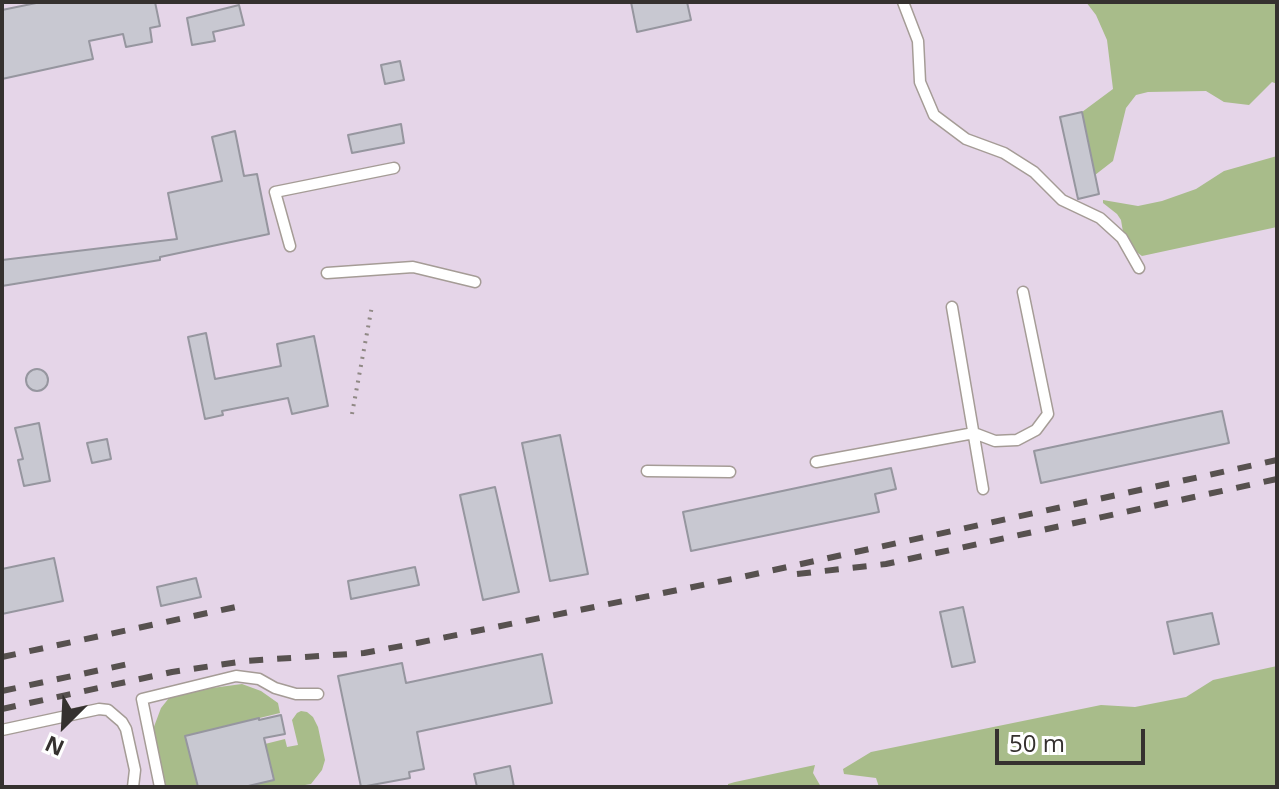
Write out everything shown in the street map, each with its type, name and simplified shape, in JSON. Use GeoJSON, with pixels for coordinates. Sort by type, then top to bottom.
{"type":"FeatureCollection","features":[{"type":"Feature","properties":{"kind":"lane"},"geometry":{"type":"LineString","coordinates":[[903,2],[918,41],[920,82],[934,115],[966,139],[1004,153],[1034,172],[1062,200],[1100,218],[1122,238],[1139,268]]}},
{"type":"Feature","properties":{"kind":"lane"},"geometry":{"type":"LineString","coordinates":[[290,246],[275,192],[394,168]]}},
{"type":"Feature","properties":{"kind":"lane"},"geometry":{"type":"LineString","coordinates":[[327,273],[413,267],[475,282]]}},
{"type":"Feature","properties":{"kind":"lane"},"geometry":{"type":"LineString","coordinates":[[816,462],[974,433],[995,441],[1017,440],[1036,430],[1048,414],[1023,292]]}},
{"type":"Feature","properties":{"kind":"lane"},"geometry":{"type":"LineString","coordinates":[[952,307],[983,489]]}},
{"type":"Feature","properties":{"kind":"lane"},"geometry":{"type":"LineString","coordinates":[[647,471],[730,472]]}},
{"type":"Feature","properties":{"kind":"lane"},"geometry":{"type":"LineString","coordinates":[[160,787],[142,699],[236,676],[259,679],[296,694],[318,694]]}},
{"type":"Feature","properties":{"kind":"lane"},"geometry":{"type":"LineString","coordinates":[[2,730],[99,709],[108,710],[126,729],[135,770],[133,787]]}},
{"type":"Feature","properties":{"kind":"path"},"geometry":{"type":"LineString","coordinates":[[352,414],[372,306]]}},
{"type":"Feature","properties":{"kind":"shaded area"},"geometry":{"type":"Polygon","coordinates":[[[2,2],[1277,2],[1277,787],[2,787],[2,2]]]}},
{"type":"Feature","properties":{"kind":"green space"},"geometry":{"type":"Polygon","coordinates":[[[1086,2],[1277,2],[1277,84],[1272,82],[1249,105],[1224,102],[1206,91],[1136,95],[1126,108],[1113,161],[1095,175],[1082,112],[1113,89],[1107,40],[1096,15],[1086,2]]]}},
{"type":"Feature","properties":{"kind":"green space"},"geometry":{"type":"Polygon","coordinates":[[[1277,156],[1277,227],[1142,256],[1128,246],[1121,220],[1103,203],[1103,200],[1138,206],[1162,201],[1196,189],[1224,171],[1277,156]]]}},
{"type":"Feature","properties":{"kind":"green space"},"geometry":{"type":"Polygon","coordinates":[[[1277,666],[1277,787],[879,787],[876,778],[844,774],[843,769],[871,752],[1101,705],[1135,707],[1186,697],[1213,680],[1277,666]]]}},
{"type":"Feature","properties":{"kind":"green space"},"geometry":{"type":"Polygon","coordinates":[[[242,684],[261,691],[278,703],[280,713],[186,736],[198,787],[165,787],[152,732],[161,708],[169,698],[182,692],[242,684]]]}},
{"type":"Feature","properties":{"kind":"green space"},"geometry":{"type":"Polygon","coordinates":[[[301,711],[313,717],[318,727],[325,760],[322,770],[311,784],[244,787],[273,780],[265,744],[285,739],[287,747],[298,745],[292,720],[301,711]]]}},
{"type":"Feature","properties":{"kind":"green space"},"geometry":{"type":"Polygon","coordinates":[[[815,765],[813,773],[821,787],[728,787],[728,784],[735,782],[815,765]]]}},
{"type":"Feature","properties":{"kind":"building"},"geometry":{"type":"Polygon","coordinates":[[[41,2],[155,2],[160,26],[150,28],[152,42],[126,47],[123,34],[89,41],[93,59],[2,79],[2,10],[41,2]]]}},
{"type":"Feature","properties":{"kind":"building"},"geometry":{"type":"Polygon","coordinates":[[[631,2],[687,2],[691,20],[637,32],[631,2]]]}},
{"type":"Feature","properties":{"kind":"building"},"geometry":{"type":"Polygon","coordinates":[[[239,5],[244,25],[213,32],[215,41],[192,45],[187,18],[239,5]]]}},
{"type":"Feature","properties":{"kind":"building"},"geometry":{"type":"Polygon","coordinates":[[[400,61],[404,80],[385,84],[381,65],[400,61]]]}},
{"type":"Feature","properties":{"kind":"building"},"geometry":{"type":"Polygon","coordinates":[[[1082,112],[1099,194],[1078,199],[1060,117],[1082,112]]]}},
{"type":"Feature","properties":{"kind":"building"},"geometry":{"type":"Polygon","coordinates":[[[401,124],[404,143],[352,153],[348,135],[401,124]]]}},
{"type":"Feature","properties":{"kind":"building"},"geometry":{"type":"Polygon","coordinates":[[[235,131],[244,176],[257,174],[269,234],[160,257],[160,260],[2,286],[2,260],[177,239],[168,193],[222,181],[212,137],[235,131]]]}},
{"type":"Feature","properties":{"kind":"building"},"geometry":{"type":"Polygon","coordinates":[[[206,333],[215,379],[281,366],[277,344],[314,336],[328,406],[292,414],[288,398],[222,411],[223,415],[205,419],[188,337],[206,333]]]}},
{"type":"Feature","properties":{"kind":"building"},"geometry":{"type":"Polygon","coordinates":[[[37,369],[45,372],[48,380],[45,388],[37,391],[29,388],[26,380],[29,372],[37,369]]]}},
{"type":"Feature","properties":{"kind":"building"},"geometry":{"type":"Polygon","coordinates":[[[1222,411],[1229,443],[1041,483],[1034,451],[1222,411]]]}},
{"type":"Feature","properties":{"kind":"building"},"geometry":{"type":"Polygon","coordinates":[[[39,423],[50,481],[24,486],[18,460],[23,459],[15,428],[39,423]]]}},
{"type":"Feature","properties":{"kind":"building"},"geometry":{"type":"Polygon","coordinates":[[[560,435],[588,574],[550,581],[522,443],[560,435]]]}},
{"type":"Feature","properties":{"kind":"building"},"geometry":{"type":"Polygon","coordinates":[[[107,439],[111,459],[92,463],[87,443],[107,439]]]}},
{"type":"Feature","properties":{"kind":"building"},"geometry":{"type":"Polygon","coordinates":[[[891,468],[896,489],[875,494],[879,512],[691,551],[683,512],[891,468]]]}},
{"type":"Feature","properties":{"kind":"building"},"geometry":{"type":"Polygon","coordinates":[[[495,487],[519,592],[483,600],[460,495],[495,487]]]}},
{"type":"Feature","properties":{"kind":"building"},"geometry":{"type":"Polygon","coordinates":[[[54,558],[63,601],[2,614],[2,569],[54,558]]]}},
{"type":"Feature","properties":{"kind":"building"},"geometry":{"type":"Polygon","coordinates":[[[415,567],[419,585],[351,599],[348,581],[415,567]]]}},
{"type":"Feature","properties":{"kind":"building"},"geometry":{"type":"Polygon","coordinates":[[[196,578],[201,597],[161,606],[157,587],[196,578]]]}},
{"type":"Feature","properties":{"kind":"building"},"geometry":{"type":"Polygon","coordinates":[[[963,607],[975,662],[952,667],[940,612],[963,607]]]}},
{"type":"Feature","properties":{"kind":"building"},"geometry":{"type":"Polygon","coordinates":[[[1212,613],[1219,644],[1174,654],[1167,622],[1212,613]]]}},
{"type":"Feature","properties":{"kind":"building"},"geometry":{"type":"Polygon","coordinates":[[[542,654],[552,703],[417,732],[424,769],[409,772],[410,778],[361,787],[338,676],[402,663],[406,683],[542,654]]]}},
{"type":"Feature","properties":{"kind":"building"},"geometry":{"type":"Polygon","coordinates":[[[281,715],[285,734],[264,738],[274,780],[244,787],[198,787],[185,736],[281,715]]]}},
{"type":"Feature","properties":{"kind":"building"},"geometry":{"type":"Polygon","coordinates":[[[510,766],[514,787],[477,787],[474,774],[510,766]]]}},
{"type":"Feature","properties":{"kind":"railway"},"geometry":{"type":"LineString","coordinates":[[2,709],[172,672],[245,661],[364,653],[412,644],[737,578],[1277,460]]}},
{"type":"Feature","properties":{"kind":"railway"},"geometry":{"type":"LineString","coordinates":[[797,574],[886,564],[1277,479]]}},
{"type":"Feature","properties":{"kind":"railway"},"geometry":{"type":"LineString","coordinates":[[2,657],[245,605]]}},
{"type":"Feature","properties":{"kind":"railway"},"geometry":{"type":"LineString","coordinates":[[2,691],[133,663]]}}]}
